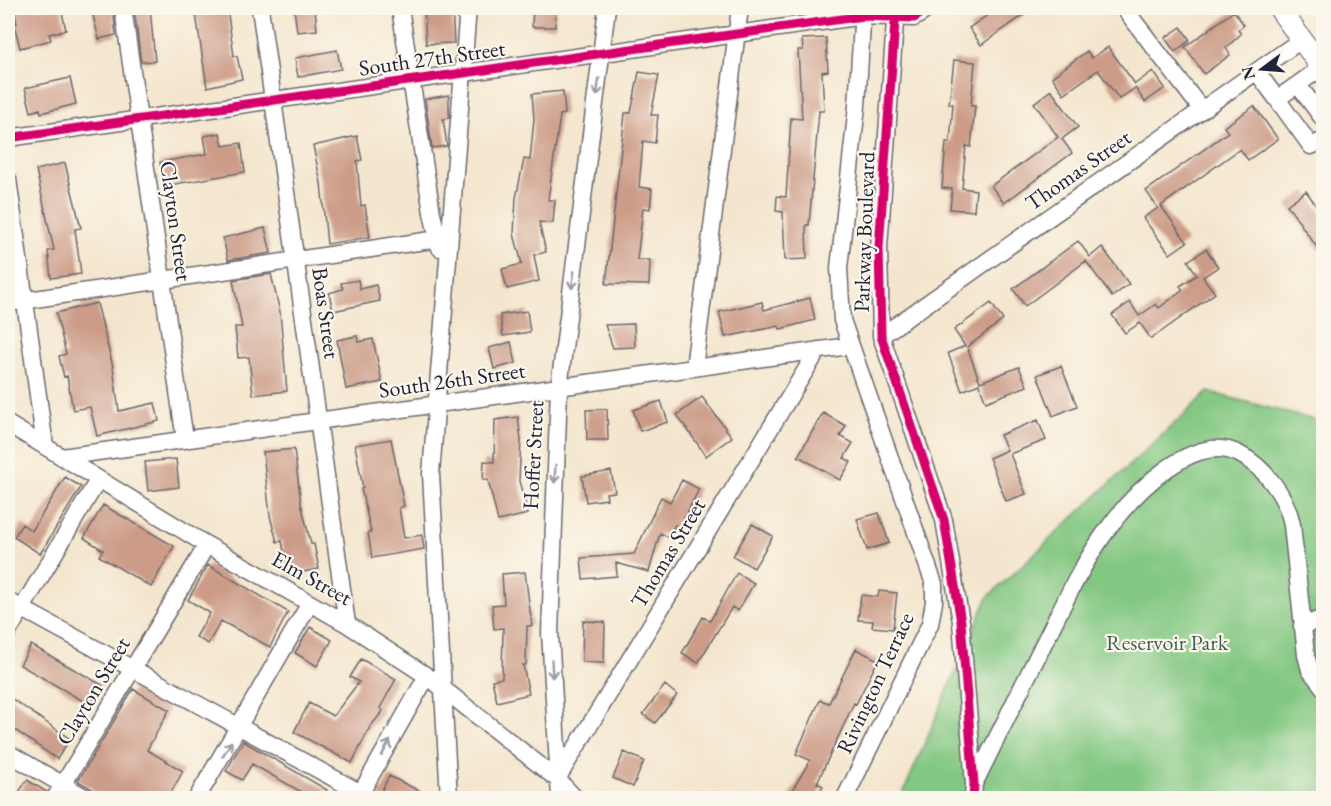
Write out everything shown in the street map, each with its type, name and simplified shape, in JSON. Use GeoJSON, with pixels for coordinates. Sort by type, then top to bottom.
{"type":"FeatureCollection","features":[{"type":"Feature","properties":{"kind":"main road"},"geometry":{"type":"LineString","coordinates":[[1279,8],[1322,70]]}},
{"type":"Feature","properties":{"kind":"street","name":"Clayton Street"},"geometry":{"type":"LineString","coordinates":[[123,8],[185,440]]}},
{"type":"Feature","properties":{"kind":"street","name":"Boas Street"},"geometry":{"type":"LineString","coordinates":[[260,8],[348,624]]}},
{"type":"Feature","properties":{"kind":"street"},"geometry":{"type":"LineString","coordinates":[[400,8],[410,81],[438,239],[446,269]]}},
{"type":"Feature","properties":{"kind":"street"},"geometry":{"type":"LineString","coordinates":[[449,798],[431,474],[434,405],[468,8]]}},
{"type":"Feature","properties":{"kind":"street","name":"Hoffer Street"},"geometry":{"type":"LineString","coordinates":[[560,798],[557,779],[550,633],[559,388],[607,8]]}},
{"type":"Feature","properties":{"kind":"street"},"geometry":{"type":"LineString","coordinates":[[694,368],[740,8]]}},
{"type":"Feature","properties":{"kind":"street","name":"South 27th Street"},"geometry":{"type":"LineString","coordinates":[[8,138],[738,34],[863,12],[896,13],[914,18],[930,8]]}},
{"type":"Feature","properties":{"kind":"street"},"geometry":{"type":"LineString","coordinates":[[1124,8],[1202,110]]}},
{"type":"Feature","properties":{"kind":"street","name":"Parkway Boulevard"},"geometry":{"type":"LineString","coordinates":[[849,346],[842,320],[839,268],[857,106],[863,12]]}},
{"type":"Feature","properties":{"kind":"street","name":"Parkway Boulevard"},"geometry":{"type":"LineString","coordinates":[[896,13],[879,247],[881,336],[944,520],[961,622],[973,791]]}},
{"type":"Feature","properties":{"kind":"street","name":"Thomas Street"},"geometry":{"type":"LineString","coordinates":[[881,336],[1301,40]]}},
{"type":"Feature","properties":{"kind":"street"},"geometry":{"type":"LineString","coordinates":[[1276,99],[1322,70]]}},
{"type":"Feature","properties":{"kind":"street"},"geometry":{"type":"LineString","coordinates":[[1257,72],[1311,146],[1323,140]]}},
{"type":"Feature","properties":{"kind":"street"},"geometry":{"type":"LineString","coordinates":[[1298,85],[1323,120]]}},
{"type":"Feature","properties":{"kind":"street"},"geometry":{"type":"LineString","coordinates":[[8,178],[45,446]]}},
{"type":"Feature","properties":{"kind":"street"},"geometry":{"type":"LineString","coordinates":[[8,303],[438,239]]}},
{"type":"Feature","properties":{"kind":"street","name":"South 26th Street"},"geometry":{"type":"LineString","coordinates":[[62,457],[849,346]]}},
{"type":"Feature","properties":{"kind":"street","name":"Rivington Terrace"},"geometry":{"type":"LineString","coordinates":[[845,798],[930,624],[934,602],[934,584],[849,346]]}},
{"type":"Feature","properties":{"kind":"street","name":"Thomas Street"},"geometry":{"type":"LineString","coordinates":[[557,779],[818,350]]}},
{"type":"Feature","properties":{"kind":"street","name":"Elm Street"},"geometry":{"type":"LineString","coordinates":[[8,424],[207,545],[348,624],[427,676],[557,779],[575,798]]}},
{"type":"Feature","properties":{"kind":"street"},"geometry":{"type":"LineString","coordinates":[[973,791],[1064,603],[1109,526],[1146,487],[1167,470],[1201,450],[1229,449],[1242,455],[1265,474],[1287,504],[1292,525],[1302,626],[1310,670],[1323,688]]}},
{"type":"Feature","properties":{"kind":"street"},"geometry":{"type":"LineString","coordinates":[[8,632],[14,605],[98,480]]}},
{"type":"Feature","properties":{"kind":"street","name":"Clayton Street"},"geometry":{"type":"LineString","coordinates":[[59,792],[207,545]]}},
{"type":"Feature","properties":{"kind":"street"},"geometry":{"type":"LineString","coordinates":[[197,798],[240,728],[310,603]]}},
{"type":"Feature","properties":{"kind":"street"},"geometry":{"type":"LineString","coordinates":[[14,605],[240,728],[359,796],[427,676]]}},
{"type":"Feature","properties":{"kind":"street"},"geometry":{"type":"LineString","coordinates":[[1302,626],[1323,618]]}},
{"type":"Feature","properties":{"kind":"street"},"geometry":{"type":"LineString","coordinates":[[8,753],[59,792],[86,798]]}},
{"type":"Feature","properties":{"kind":"green space","name":"Reservoir Park"},"geometry":{"type":"Polygon","coordinates":[[[1208,392],[1323,422],[1323,798],[901,798],[988,597],[1208,392]]]}},
{"type":"Feature","properties":{"kind":"building"},"geometry":{"type":"Polygon","coordinates":[[[14,8],[61,8],[66,30],[49,34],[51,40],[20,48],[14,24],[17,24],[14,8]]]}},
{"type":"Feature","properties":{"kind":"building"},"geometry":{"type":"Polygon","coordinates":[[[91,8],[113,8],[116,35],[99,39],[91,8]]]}},
{"type":"Feature","properties":{"kind":"building"},"geometry":{"type":"Polygon","coordinates":[[[134,8],[150,8],[155,61],[141,62],[134,8]]]}},
{"type":"Feature","properties":{"kind":"building"},"geometry":{"type":"Polygon","coordinates":[[[195,8],[227,8],[234,56],[237,56],[242,79],[207,87],[195,8]]]}},
{"type":"Feature","properties":{"kind":"building"},"geometry":{"type":"Polygon","coordinates":[[[294,8],[315,8],[317,30],[297,32],[294,8]]]}},
{"type":"Feature","properties":{"kind":"building"},"geometry":{"type":"Polygon","coordinates":[[[452,8],[454,43],[426,44],[424,9],[452,8]]]}},
{"type":"Feature","properties":{"kind":"building"},"geometry":{"type":"Polygon","coordinates":[[[533,8],[556,8],[555,27],[532,27],[533,8]]]}},
{"type":"Feature","properties":{"kind":"building"},"geometry":{"type":"Polygon","coordinates":[[[998,8],[1034,8],[981,45],[969,28],[998,8]]]}},
{"type":"Feature","properties":{"kind":"building"},"geometry":{"type":"Polygon","coordinates":[[[1234,11],[1244,25],[1238,30],[1241,34],[1226,48],[1230,55],[1204,74],[1185,47],[1234,11]]]}},
{"type":"Feature","properties":{"kind":"building"},"geometry":{"type":"Polygon","coordinates":[[[1181,27],[1190,40],[1175,52],[1165,38],[1181,27]]]}},
{"type":"Feature","properties":{"kind":"building"},"geometry":{"type":"Polygon","coordinates":[[[826,38],[828,71],[822,72],[824,111],[819,111],[809,225],[806,225],[807,259],[785,260],[783,212],[776,211],[777,196],[786,197],[791,118],[802,119],[798,50],[803,50],[802,39],[826,38]]]}},
{"type":"Feature","properties":{"kind":"building"},"geometry":{"type":"Polygon","coordinates":[[[1108,47],[1135,84],[1153,71],[1165,88],[1145,102],[1135,88],[1119,99],[1098,70],[1064,94],[1052,77],[1087,51],[1092,58],[1108,47]]]}},
{"type":"Feature","properties":{"kind":"building"},"geometry":{"type":"Polygon","coordinates":[[[337,50],[341,69],[298,77],[295,58],[337,50]]]}},
{"type":"Feature","properties":{"kind":"building"},"geometry":{"type":"Polygon","coordinates":[[[954,60],[975,62],[971,106],[975,106],[971,147],[966,146],[962,188],[976,190],[974,211],[950,209],[952,189],[942,188],[946,142],[950,142],[953,104],[949,104],[954,60]]]}},
{"type":"Feature","properties":{"kind":"building"},"geometry":{"type":"Polygon","coordinates":[[[639,72],[659,75],[651,115],[658,115],[655,143],[643,141],[639,187],[652,189],[650,209],[643,208],[637,260],[650,260],[649,285],[606,284],[625,113],[631,113],[639,72]]]}},
{"type":"Feature","properties":{"kind":"building"},"geometry":{"type":"Polygon","coordinates":[[[70,78],[76,104],[41,113],[40,109],[31,112],[25,88],[70,78]]]}},
{"type":"Feature","properties":{"kind":"building"},"geometry":{"type":"Polygon","coordinates":[[[1051,90],[1078,127],[1062,139],[1072,153],[1004,203],[991,186],[1058,137],[1034,103],[1051,90]]]}},
{"type":"Feature","properties":{"kind":"building"},"geometry":{"type":"Polygon","coordinates":[[[563,91],[565,114],[560,115],[548,200],[555,200],[553,223],[539,222],[546,252],[534,255],[539,281],[507,289],[502,269],[522,264],[514,234],[516,198],[524,159],[530,160],[534,119],[532,94],[563,91]]]}},
{"type":"Feature","properties":{"kind":"building"},"geometry":{"type":"Polygon","coordinates":[[[449,95],[449,118],[443,119],[447,146],[432,148],[425,99],[449,95]]]}},
{"type":"Feature","properties":{"kind":"building"},"geometry":{"type":"Polygon","coordinates":[[[1254,106],[1278,139],[1248,160],[1240,149],[1161,206],[1187,242],[1170,254],[1143,218],[1158,208],[1146,191],[1228,132],[1224,127],[1254,106]]]}},
{"type":"Feature","properties":{"kind":"building"},"geometry":{"type":"Polygon","coordinates":[[[220,133],[223,146],[241,143],[245,172],[164,186],[160,162],[207,154],[204,136],[220,133]]]}},
{"type":"Feature","properties":{"kind":"building"},"geometry":{"type":"Polygon","coordinates":[[[357,136],[362,160],[357,161],[361,206],[365,205],[370,237],[327,244],[321,183],[313,146],[357,136]]]}},
{"type":"Feature","properties":{"kind":"building"},"geometry":{"type":"Polygon","coordinates":[[[65,163],[81,228],[75,229],[81,274],[51,278],[48,251],[54,250],[36,170],[65,163]]]}},
{"type":"Feature","properties":{"kind":"building"},"geometry":{"type":"Polygon","coordinates":[[[1306,191],[1323,215],[1323,256],[1287,205],[1306,191]]]}},
{"type":"Feature","properties":{"kind":"building"},"geometry":{"type":"Polygon","coordinates":[[[265,228],[271,253],[228,260],[223,238],[265,228]]]}},
{"type":"Feature","properties":{"kind":"building"},"geometry":{"type":"Polygon","coordinates":[[[1078,241],[1090,257],[1102,247],[1129,284],[1112,297],[1086,261],[1025,306],[1013,289],[1078,241]]]}},
{"type":"Feature","properties":{"kind":"building"},"geometry":{"type":"Polygon","coordinates":[[[1206,249],[1218,267],[1203,277],[1215,293],[1151,339],[1140,323],[1125,333],[1112,315],[1130,302],[1139,316],[1156,304],[1159,308],[1183,290],[1180,286],[1197,275],[1188,261],[1206,249]]]}},
{"type":"Feature","properties":{"kind":"building"},"geometry":{"type":"Polygon","coordinates":[[[271,274],[280,312],[287,391],[253,395],[249,357],[238,358],[235,327],[242,327],[233,280],[271,274]]]}},
{"type":"Feature","properties":{"kind":"building"},"geometry":{"type":"Polygon","coordinates":[[[358,280],[360,289],[376,285],[380,301],[333,311],[329,293],[343,289],[341,283],[358,280]]]}},
{"type":"Feature","properties":{"kind":"building"},"geometry":{"type":"Polygon","coordinates":[[[810,298],[815,320],[780,329],[779,326],[725,337],[719,312],[762,302],[764,310],[810,298]]]}},
{"type":"Feature","properties":{"kind":"building"},"geometry":{"type":"Polygon","coordinates":[[[97,303],[113,367],[119,411],[155,403],[159,421],[97,436],[90,407],[73,410],[67,376],[64,377],[59,356],[66,354],[56,313],[97,303]]]}},
{"type":"Feature","properties":{"kind":"building"},"geometry":{"type":"Polygon","coordinates":[[[991,303],[1003,320],[967,347],[980,382],[1019,367],[1027,386],[986,402],[979,384],[962,391],[948,353],[965,346],[954,330],[991,303]]]}},
{"type":"Feature","properties":{"kind":"building"},"geometry":{"type":"Polygon","coordinates":[[[527,311],[530,332],[503,336],[500,315],[527,311]]]}},
{"type":"Feature","properties":{"kind":"building"},"geometry":{"type":"Polygon","coordinates":[[[634,324],[635,347],[613,348],[605,325],[634,324]]]}},
{"type":"Feature","properties":{"kind":"building"},"geometry":{"type":"Polygon","coordinates":[[[357,336],[358,342],[373,339],[382,382],[346,389],[337,340],[357,336]]]}},
{"type":"Feature","properties":{"kind":"building"},"geometry":{"type":"Polygon","coordinates":[[[511,342],[516,363],[494,369],[489,348],[511,342]]]}},
{"type":"Feature","properties":{"kind":"building"},"geometry":{"type":"Polygon","coordinates":[[[1061,366],[1077,406],[1053,416],[1037,375],[1061,366]]]}},
{"type":"Feature","properties":{"kind":"building"},"geometry":{"type":"Polygon","coordinates":[[[702,397],[732,437],[706,456],[677,415],[702,397]]]}},
{"type":"Feature","properties":{"kind":"building"},"geometry":{"type":"Polygon","coordinates":[[[661,401],[668,422],[640,431],[633,410],[661,401]]]}},
{"type":"Feature","properties":{"kind":"building"},"geometry":{"type":"Polygon","coordinates":[[[607,409],[608,440],[587,440],[586,410],[607,409]]]}},
{"type":"Feature","properties":{"kind":"building"},"geometry":{"type":"Polygon","coordinates":[[[823,413],[846,426],[840,436],[853,443],[844,458],[851,462],[840,480],[798,456],[823,413]]]}},
{"type":"Feature","properties":{"kind":"building"},"geometry":{"type":"Polygon","coordinates":[[[518,417],[521,440],[519,481],[528,514],[498,521],[488,480],[483,480],[484,461],[494,462],[495,420],[518,417]]]}},
{"type":"Feature","properties":{"kind":"building"},"geometry":{"type":"Polygon","coordinates":[[[1038,420],[1046,440],[1010,454],[1026,494],[1006,501],[989,458],[1007,450],[1000,435],[1038,420]]]}},
{"type":"Feature","properties":{"kind":"building"},"geometry":{"type":"Polygon","coordinates":[[[391,439],[404,506],[399,508],[404,538],[422,535],[424,549],[372,558],[368,532],[371,532],[361,489],[363,488],[355,445],[391,439]]]}},
{"type":"Feature","properties":{"kind":"building"},"geometry":{"type":"Polygon","coordinates":[[[294,449],[301,503],[319,569],[288,575],[282,541],[277,542],[270,516],[263,452],[294,449]]]}},
{"type":"Feature","properties":{"kind":"building"},"geometry":{"type":"Polygon","coordinates":[[[176,459],[179,487],[148,491],[145,462],[176,459]]]}},
{"type":"Feature","properties":{"kind":"building"},"geometry":{"type":"Polygon","coordinates":[[[611,471],[615,492],[606,493],[607,499],[586,502],[582,476],[611,471]]]}},
{"type":"Feature","properties":{"kind":"building"},"geometry":{"type":"Polygon","coordinates":[[[65,477],[81,487],[40,554],[14,537],[22,524],[32,531],[65,477]]]}},
{"type":"Feature","properties":{"kind":"building"},"geometry":{"type":"Polygon","coordinates":[[[682,480],[699,489],[680,527],[675,525],[668,537],[660,533],[649,572],[616,563],[617,576],[583,579],[581,558],[634,554],[661,497],[670,502],[682,480]]]}},
{"type":"Feature","properties":{"kind":"building"},"geometry":{"type":"Polygon","coordinates":[[[103,505],[174,546],[151,587],[99,556],[103,550],[84,538],[103,505]]]}},
{"type":"Feature","properties":{"kind":"building"},"geometry":{"type":"Polygon","coordinates":[[[879,513],[889,543],[867,550],[857,519],[879,513]]]}},
{"type":"Feature","properties":{"kind":"building"},"geometry":{"type":"Polygon","coordinates":[[[752,524],[773,536],[754,568],[733,556],[752,524]]]}},
{"type":"Feature","properties":{"kind":"building"},"geometry":{"type":"Polygon","coordinates":[[[208,565],[288,612],[270,647],[221,621],[208,644],[196,637],[210,613],[188,600],[208,565]]]}},
{"type":"Feature","properties":{"kind":"building"},"geometry":{"type":"Polygon","coordinates":[[[525,572],[532,626],[527,626],[526,665],[523,665],[529,694],[497,702],[492,680],[502,678],[503,628],[494,629],[492,605],[504,604],[502,574],[525,572]]]}},
{"type":"Feature","properties":{"kind":"building"},"geometry":{"type":"Polygon","coordinates":[[[737,573],[754,583],[738,611],[732,607],[698,663],[682,653],[703,617],[710,621],[737,573]]]}},
{"type":"Feature","properties":{"kind":"building"},"geometry":{"type":"Polygon","coordinates":[[[879,591],[897,593],[893,629],[872,627],[873,621],[858,620],[861,595],[878,597],[879,591]]]}},
{"type":"Feature","properties":{"kind":"building"},"geometry":{"type":"Polygon","coordinates":[[[583,621],[605,622],[604,663],[582,662],[583,621]]]}},
{"type":"Feature","properties":{"kind":"building"},"geometry":{"type":"Polygon","coordinates":[[[310,627],[332,640],[317,666],[295,653],[310,627]]]}},
{"type":"Feature","properties":{"kind":"building"},"geometry":{"type":"Polygon","coordinates":[[[31,645],[102,685],[90,705],[20,665],[31,645]]]}},
{"type":"Feature","properties":{"kind":"building"},"geometry":{"type":"Polygon","coordinates":[[[856,649],[878,660],[856,704],[854,703],[817,783],[823,786],[815,798],[788,798],[810,760],[796,754],[820,700],[829,703],[856,649]]]}},
{"type":"Feature","properties":{"kind":"building"},"geometry":{"type":"Polygon","coordinates":[[[361,659],[396,679],[380,708],[383,711],[370,727],[352,763],[294,732],[309,703],[333,716],[359,682],[350,677],[361,659]]]}},
{"type":"Feature","properties":{"kind":"building"},"geometry":{"type":"Polygon","coordinates":[[[665,685],[677,695],[655,723],[643,714],[665,685]]]}},
{"type":"Feature","properties":{"kind":"building"},"geometry":{"type":"Polygon","coordinates":[[[133,689],[169,710],[147,750],[183,771],[168,798],[99,798],[92,789],[78,781],[133,689]]]}},
{"type":"Feature","properties":{"kind":"building"},"geometry":{"type":"Polygon","coordinates":[[[8,696],[70,739],[57,759],[8,725],[8,696]]]}},
{"type":"Feature","properties":{"kind":"building"},"geometry":{"type":"Polygon","coordinates":[[[243,741],[327,790],[322,798],[312,798],[252,764],[242,780],[226,771],[243,741]]]}},
{"type":"Feature","properties":{"kind":"building"},"geometry":{"type":"Polygon","coordinates":[[[624,752],[644,761],[633,787],[613,778],[624,752]]]}},
{"type":"Feature","properties":{"kind":"building"},"geometry":{"type":"Polygon","coordinates":[[[389,776],[434,798],[378,798],[389,776]]]}},
{"type":"Feature","properties":{"kind":"building"},"geometry":{"type":"Polygon","coordinates":[[[27,780],[47,792],[45,798],[15,798],[27,780]]]}},
{"type":"Feature","properties":{"kind":"cycle path"},"geometry":{"type":"LineString","coordinates":[[896,8],[879,247],[881,336],[944,520],[961,622],[974,784],[973,798]]}},
{"type":"Feature","properties":{"kind":"cycle path"},"geometry":{"type":"LineString","coordinates":[[8,138],[863,16],[914,18],[930,8]]}}]}
